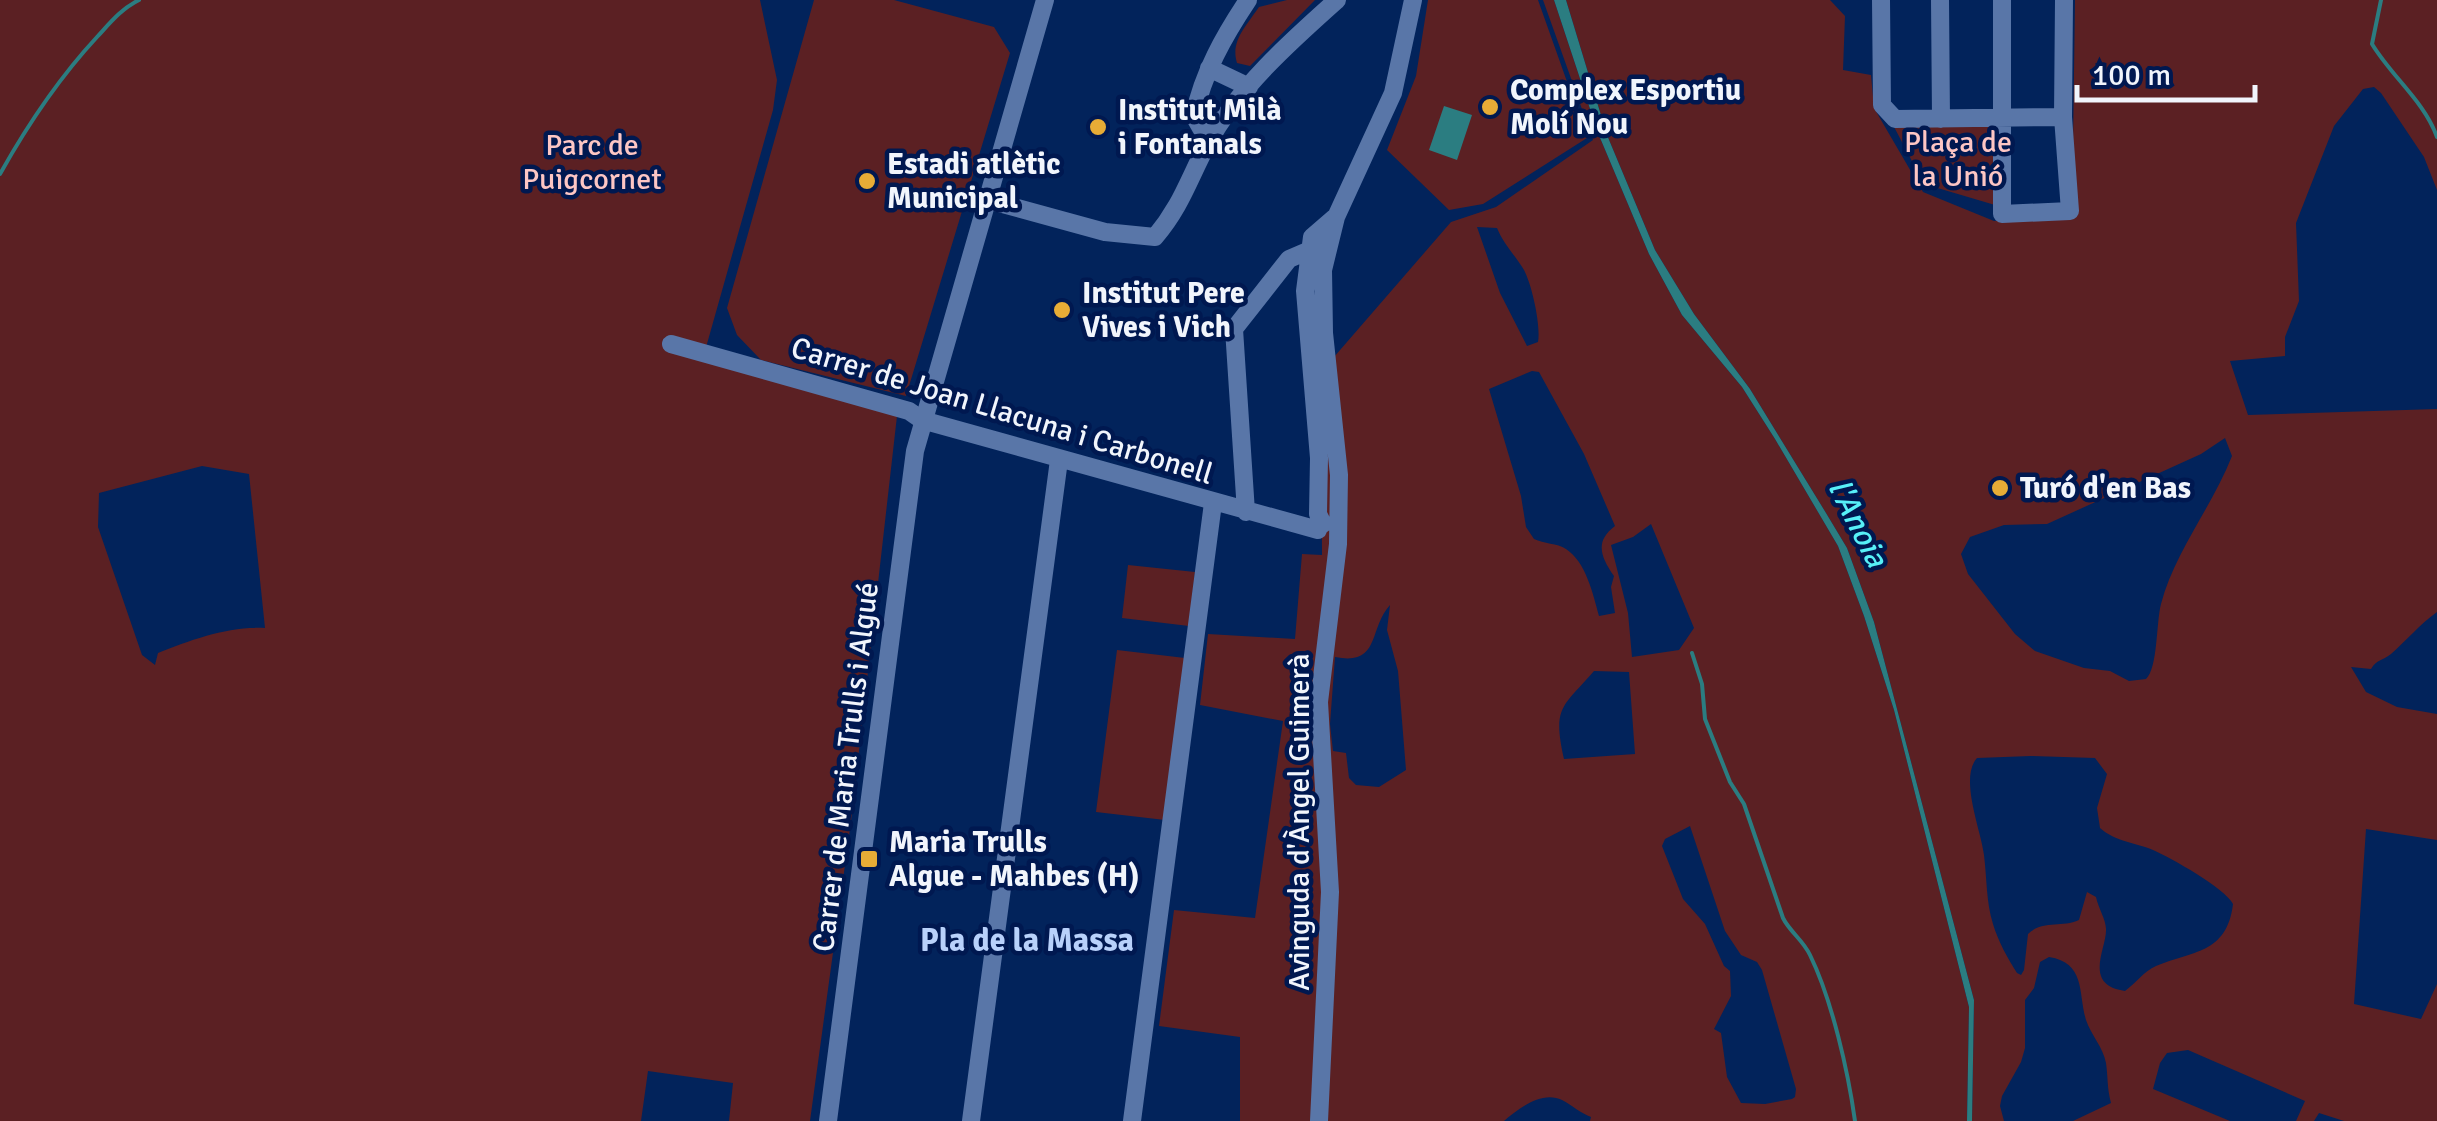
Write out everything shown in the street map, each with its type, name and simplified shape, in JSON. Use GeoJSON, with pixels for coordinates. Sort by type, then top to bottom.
{"type":"FeatureCollection","features":[{"type":"Feature","properties":{"kind":"street","name":"Carrer de Maria Trulls i Algué"},"geometry":{"type":"LineString","coordinates":[[828,1121],[915,451],[1045,0]]}},
{"type":"Feature","properties":{"kind":"street"},"geometry":{"type":"LineString","coordinates":[[988,200],[1105,232],[1155,237],[1176,212],[1209,142],[1250,87],[1338,0]]}},
{"type":"Feature","properties":{"kind":"street","name":"Avinguda d'Àngel Guimerà"},"geometry":{"type":"LineString","coordinates":[[1320,1121],[1330,892],[1320,702],[1338,544],[1327,525],[1339,474],[1319,248],[1394,93],[1413,0]]}},
{"type":"Feature","properties":{"kind":"street"},"geometry":{"type":"LineString","coordinates":[[1881,0],[1882,105],[1895,119],[2063,117]]}},
{"type":"Feature","properties":{"kind":"street"},"geometry":{"type":"LineString","coordinates":[[1940,0],[1941,119]]}},
{"type":"Feature","properties":{"kind":"street"},"geometry":{"type":"LineString","coordinates":[[2002,0],[2002,214],[2070,211],[2063,117],[2064,0]]}},
{"type":"Feature","properties":{"kind":"street"},"geometry":{"type":"LineString","coordinates":[[1209,142],[1194,116],[1200,86],[1230,27],[1249,2]]}},
{"type":"Feature","properties":{"kind":"street"},"geometry":{"type":"LineString","coordinates":[[1209,68],[1250,87]]}},
{"type":"Feature","properties":{"kind":"street"},"geometry":{"type":"LineString","coordinates":[[1246,512],[1234,329],[1288,259],[1319,248]]}},
{"type":"Feature","properties":{"kind":"street","name":"Carrer de Joan Llacuna i Carbonell"},"geometry":{"type":"LineString","coordinates":[[671,344],[1213,503],[1327,525]]}},
{"type":"Feature","properties":{"kind":"street"},"geometry":{"type":"LineString","coordinates":[[971,1121],[1059,460]]}},
{"type":"Feature","properties":{"kind":"street"},"geometry":{"type":"LineString","coordinates":[[1132,1121],[1213,503]]}},
{"type":"Feature","properties":{"kind":"green space","name":"Parc de Puigcornet"},"geometry":{"type":"Polygon","coordinates":[[[0,0],[760,0],[777,80],[773,110],[703,358],[897,416],[851,821],[810,1121],[729,1121],[733,1083],[648,1071],[641,1121],[0,1121],[0,0]],[[202,466],[99,493],[98,527],[142,655],[155,665],[158,653],[197,639],[238,629],[265,628],[249,474],[202,466]]]}},
{"type":"Feature","properties":{"kind":"green space","name":"Estadi atlètic Municipal"},"geometry":{"type":"Polygon","coordinates":[[[814,0],[894,0],[994,27],[1010,53],[906,396],[761,360],[737,335],[727,308],[814,0]]]}},
{"type":"Feature","properties":{"kind":"green space"},"geometry":{"type":"Polygon","coordinates":[[[1287,0],[1315,0],[1250,66],[1237,63],[1238,40],[1259,7],[1287,0]]]}},
{"type":"Feature","properties":{"kind":"green space","name":"Complex Esportiu Molí Nou"},"geometry":{"type":"Polygon","coordinates":[[[1428,0],[1538,0],[1587,138],[1483,204],[1449,210],[1387,150],[1416,76],[1428,0]]]}},
{"type":"Feature","properties":{"kind":"green space"},"geometry":{"type":"Polygon","coordinates":[[[1543,0],[1554,0],[1598,133],[1649,254],[1682,315],[1742,387],[1838,546],[1894,710],[1969,1007],[1967,1121],[1590,1121],[1591,1117],[1562,1100],[1546,1098],[1530,1103],[1504,1121],[1240,1121],[1240,1037],[1159,1026],[1174,910],[1255,918],[1283,721],[1200,705],[1208,634],[1295,639],[1302,554],[1322,555],[1321,372],[1451,222],[1496,207],[1593,140],[1543,0]],[[1477,227],[1500,293],[1527,346],[1538,342],[1535,306],[1524,270],[1497,228],[1477,227]],[[1532,371],[1489,389],[1521,496],[1526,527],[1534,539],[1562,547],[1573,555],[1588,579],[1599,616],[1615,613],[1611,587],[1614,576],[1605,562],[1602,543],[1615,526],[1584,454],[1539,372],[1532,371]],[[1651,524],[1633,537],[1611,545],[1628,613],[1632,657],[1679,650],[1694,628],[1651,524]],[[1390,605],[1367,651],[1350,658],[1335,657],[1330,724],[1333,751],[1346,753],[1349,778],[1356,785],[1379,787],[1406,770],[1398,671],[1387,630],[1390,605]],[[1594,671],[1560,717],[1564,759],[1635,754],[1629,672],[1594,671]],[[1690,826],[1665,839],[1662,846],[1683,899],[1705,924],[1730,971],[1731,996],[1714,1029],[1721,1033],[1727,1077],[1741,1103],[1792,1099],[1796,1089],[1762,970],[1757,962],[1741,955],[1725,931],[1690,826]]]}},
{"type":"Feature","properties":{"kind":"green space"},"geometry":{"type":"Polygon","coordinates":[[[1566,0],[1830,0],[1845,16],[1843,70],[1871,75],[1874,108],[1923,192],[1994,221],[2063,218],[2073,145],[2075,0],[2437,0],[2437,190],[2424,157],[2381,93],[2374,87],[2363,89],[2334,126],[2296,223],[2299,301],[2285,337],[2285,356],[2230,361],[2248,415],[2437,409],[2437,612],[2371,669],[2351,667],[2366,692],[2397,707],[2437,714],[2437,840],[2366,829],[2354,1004],[2421,1019],[2437,984],[2437,1121],[2344,1121],[2319,1113],[2314,1121],[2296,1121],[2305,1101],[2188,1050],[2167,1053],[2153,1089],[2230,1121],[2073,1121],[2111,1103],[2106,1063],[2086,1020],[2075,972],[2061,960],[2049,957],[2040,962],[2034,988],[2025,1000],[2025,1048],[2002,1096],[2004,1121],[1972,1121],[1974,1000],[1874,622],[1847,548],[1750,389],[1694,314],[1655,250],[1607,135],[1566,0]],[[2225,438],[2201,454],[2047,524],[2004,525],[1970,537],[1961,554],[1968,574],[2015,634],[2035,651],[2084,668],[2110,671],[2129,681],[2146,679],[2153,665],[2159,612],[2167,585],[2232,456],[2225,438]],[[1977,758],[1970,778],[1991,915],[2000,943],[2017,973],[2021,975],[2024,970],[2028,934],[2039,927],[2079,920],[2087,892],[2096,897],[2105,922],[2100,974],[2112,987],[2125,991],[2152,968],[2206,948],[2224,933],[2233,904],[2220,890],[2184,866],[2100,828],[2097,808],[2107,774],[2095,758],[1977,758]]]}},
{"type":"Feature","properties":{"kind":"green space","name":"Plaça de la Unió"},"geometry":{"type":"Polygon","coordinates":[[[1892,123],[1993,124],[1995,205],[1924,184],[1892,123]]]}},
{"type":"Feature","properties":{"kind":"green space"},"geometry":{"type":"Polygon","coordinates":[[[1128,565],[1195,572],[1189,626],[1122,618],[1128,565]]]}},
{"type":"Feature","properties":{"kind":"green space"},"geometry":{"type":"Polygon","coordinates":[[[1117,650],[1185,658],[1165,820],[1096,812],[1117,650]]]}},
{"type":"Feature","properties":{"kind":"shaded area"},"geometry":{"type":"Polygon","coordinates":[[[1554,0],[1566,0],[1607,135],[1655,250],[1694,314],[1750,389],[1847,548],[1874,622],[1974,1000],[1972,1121],[1967,1121],[1969,1007],[1894,710],[1838,546],[1742,387],[1682,315],[1649,254],[1598,133],[1554,0]]]}},
{"type":"Feature","properties":{"kind":"shaded area"},"geometry":{"type":"Polygon","coordinates":[[[1444,106],[1472,115],[1457,160],[1429,150],[1444,106]]]}},
{"type":"Feature","properties":{"kind":"waterway"},"geometry":{"type":"LineString","coordinates":[[0,174],[69,69],[116,17],[139,0]]}},
{"type":"Feature","properties":{"kind":"waterway"},"geometry":{"type":"LineString","coordinates":[[2381,0],[2372,44],[2424,112],[2437,137]]}},
{"type":"Feature","properties":{"kind":"waterway"},"geometry":{"type":"LineString","coordinates":[[1692,653],[1702,684],[1705,719],[1730,782],[1744,804],[1783,918],[1807,950],[1825,993],[1855,1121]]}},
{"type":"Feature","properties":{"kind":"place","name":"Complex Esportiu Molí Nou"},"geometry":{"type":"Point","coordinates":[1490,107]}},
{"type":"Feature","properties":{"kind":"place","name":"Institut Milà i Fontanals"},"geometry":{"type":"Point","coordinates":[1098,127]}},
{"type":"Feature","properties":{"kind":"place","name":"Estadi atlètic Municipal"},"geometry":{"type":"Point","coordinates":[867,181]}},
{"type":"Feature","properties":{"kind":"place","name":"Institut Pere Vives i Vich"},"geometry":{"type":"Point","coordinates":[1062,310]}},
{"type":"Feature","properties":{"kind":"place","name":"Turó d'en Bas"},"geometry":{"type":"Point","coordinates":[2000,488]}},
{"type":"Feature","properties":{"kind":"place","name":"Maria Trulls Algue - Mahbes (H)"},"geometry":{"type":"Point","coordinates":[869,859]}},
{"type":"Feature","properties":{"kind":"district","name":"Pla de la Massa"},"geometry":{"type":"Point","coordinates":[1027,940]}},
{"type":"Feature","properties":{"kind":"water label","name":"l'Anoia"},"geometry":{"type":"Point","coordinates":[1858,523]}}]}
